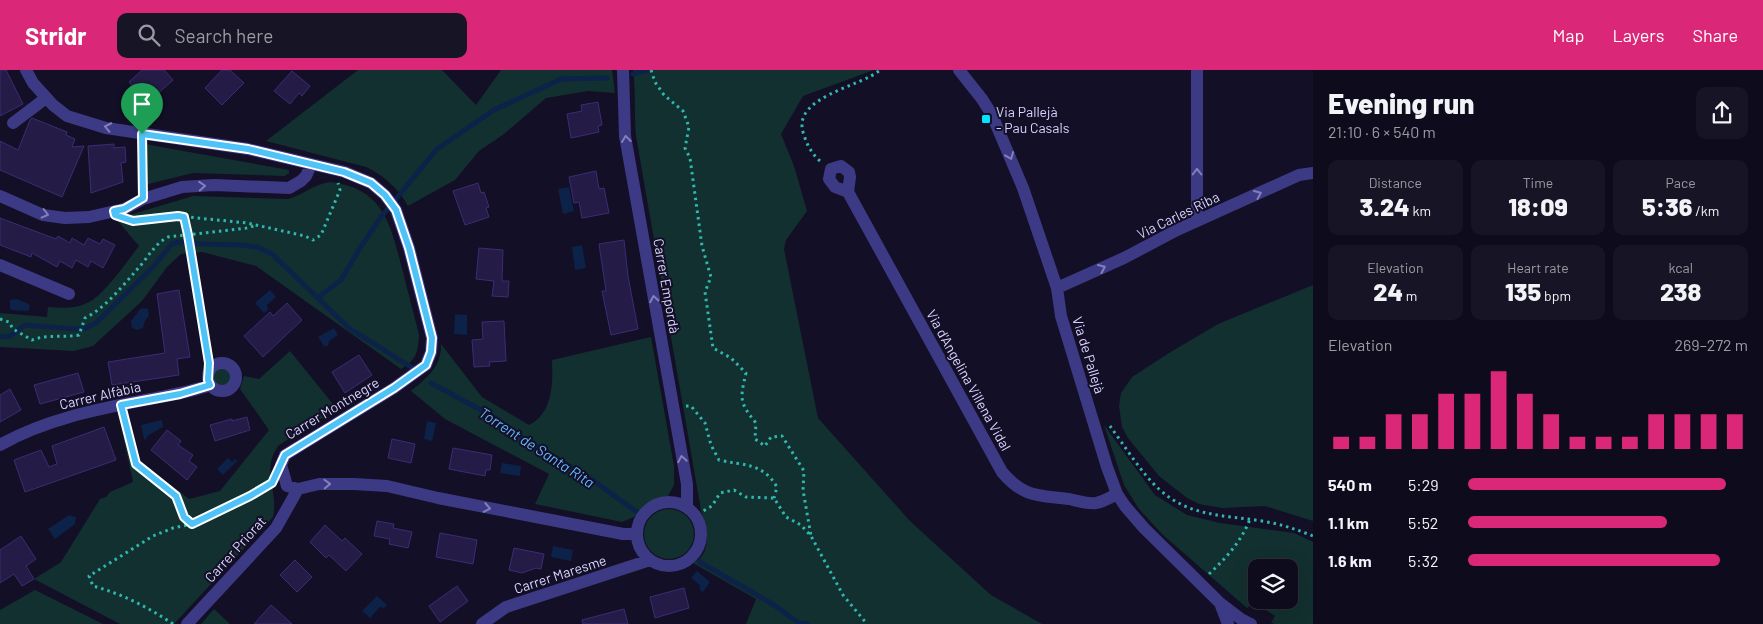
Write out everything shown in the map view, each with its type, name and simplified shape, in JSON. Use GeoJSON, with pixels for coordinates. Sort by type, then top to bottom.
{"type":"FeatureCollection","features":[{"type":"Feature","properties":{"kind":"street","name":"Carrer Montnegre"},"geometry":{"type":"LineString","coordinates":[[26,70],[33,84],[53,105],[67,116],[106,128],[248,149],[337,170],[371,183],[385,195],[396,210],[409,248],[432,338],[431,352],[426,365],[394,388],[285,455],[281,465]]}},
{"type":"Feature","properties":{"kind":"street","name":"Carrer Empordà"},"geometry":{"type":"LineString","coordinates":[[623,70],[625,136],[691,511]]}},
{"type":"Feature","properties":{"kind":"street","name":"Via de Pallejà"},"geometry":{"type":"LineString","coordinates":[[959,70],[970,76],[992,115],[1008,150],[1041,237],[1058,288],[1061,316],[1104,458],[1117,494],[1144,528],[1220,603],[1228,624]]}},
{"type":"Feature","properties":{"kind":"street"},"geometry":{"type":"LineString","coordinates":[[1197,70],[1197,221]]}},
{"type":"Feature","properties":{"kind":"street"},"geometry":{"type":"LineString","coordinates":[[13,123],[46,98]]}},
{"type":"Feature","properties":{"kind":"street"},"geometry":{"type":"LineString","coordinates":[[0,196],[43,215],[65,218],[89,217],[124,209],[143,198],[182,187],[206,185],[290,188],[306,176],[310,165]]}},
{"type":"Feature","properties":{"kind":"street","name":"Via d'Angelina Villena Vidal"},"geometry":{"type":"LineString","coordinates":[[848,192],[849,172],[841,166],[831,169],[828,179],[831,183],[848,192],[1002,472],[1008,479],[1032,495],[1086,503],[1097,503],[1117,494]]}},
{"type":"Feature","properties":{"kind":"street"},"geometry":{"type":"LineString","coordinates":[[1299,175],[1313,166]]}},
{"type":"Feature","properties":{"kind":"street","name":"Via Carles Riba"},"geometry":{"type":"LineString","coordinates":[[1058,288],[1124,258],[1197,221],[1299,175],[1313,173]]}},
{"type":"Feature","properties":{"kind":"street"},"geometry":{"type":"LineString","coordinates":[[0,264],[69,294]]}},
{"type":"Feature","properties":{"kind":"street"},"geometry":{"type":"LineString","coordinates":[[217,363],[228,364],[232,367],[236,377],[235,382],[229,389],[222,391],[210,385],[208,380],[210,369],[217,363]]}},
{"type":"Feature","properties":{"kind":"street","name":"Carrer Alfàbia"},"geometry":{"type":"LineString","coordinates":[[0,445],[20,434],[49,423],[121,405],[180,394],[210,385]]}},
{"type":"Feature","properties":{"kind":"street"},"geometry":{"type":"LineString","coordinates":[[281,465],[287,486],[298,489],[320,484],[387,486],[623,534],[637,534]]}},
{"type":"Feature","properties":{"kind":"street","name":"Carrer Priorat"},"geometry":{"type":"LineString","coordinates":[[186,624],[276,528],[298,489]]}},
{"type":"Feature","properties":{"kind":"street"},"geometry":{"type":"LineString","coordinates":[[663,502],[675,502],[691,511],[701,528],[696,552],[687,560],[676,565],[663,565],[650,560],[643,552],[637,534],[643,515],[651,508],[663,502]]}},
{"type":"Feature","properties":{"kind":"street","name":"Carrer Maresme"},"geometry":{"type":"LineString","coordinates":[[482,624],[506,607],[650,560]]}},
{"type":"Feature","properties":{"kind":"street"},"geometry":{"type":"LineString","coordinates":[[1220,603],[1251,624]]}},
{"type":"Feature","properties":{"kind":"path"},"geometry":{"type":"LineString","coordinates":[[651,70],[655,82],[664,95],[683,111],[689,127],[685,148],[690,158],[702,246],[712,277],[705,292],[713,348],[731,358],[746,373],[741,394],[745,409],[756,423],[755,439],[765,446],[771,437],[782,436],[804,471],[803,490],[811,536]]}},
{"type":"Feature","properties":{"kind":"path"},"geometry":{"type":"LineString","coordinates":[[831,169],[818,159],[808,146],[802,131],[803,118],[809,109],[824,97],[864,80],[880,70]]}},
{"type":"Feature","properties":{"kind":"path"},"geometry":{"type":"LineString","coordinates":[[142,134],[143,198]]}},
{"type":"Feature","properties":{"kind":"path"},"geometry":{"type":"LineString","coordinates":[[114,211],[115,215],[133,221],[178,216],[232,221],[305,236],[313,240],[321,235],[340,190],[337,170]]}},
{"type":"Feature","properties":{"kind":"path"},"geometry":{"type":"LineString","coordinates":[[184,217],[210,369]]}},
{"type":"Feature","properties":{"kind":"path"},"geometry":{"type":"LineString","coordinates":[[0,319],[9,322],[13,329],[25,338],[32,340],[40,337],[70,337],[79,335],[84,318],[96,312],[104,305],[158,242],[168,237],[234,231],[256,225]]}},
{"type":"Feature","properties":{"kind":"path"},"geometry":{"type":"LineString","coordinates":[[672,404],[691,406],[705,424],[710,445],[719,460],[758,467],[770,476],[777,486],[774,498],[786,517],[801,525],[811,536],[843,595],[867,624]]}},
{"type":"Feature","properties":{"kind":"path"},"geometry":{"type":"LineString","coordinates":[[121,405],[136,464],[176,496],[184,517],[192,524]]}},
{"type":"Feature","properties":{"kind":"path"},"geometry":{"type":"LineString","coordinates":[[1106,420],[1157,488],[1170,499],[1208,515],[1250,519],[1283,525],[1313,536]]}},
{"type":"Feature","properties":{"kind":"path"},"geometry":{"type":"LineString","coordinates":[[173,624],[158,614],[114,592],[93,586],[89,576],[153,536],[173,528],[192,524],[250,496],[272,483],[281,465]]}},
{"type":"Feature","properties":{"kind":"path"},"geometry":{"type":"LineString","coordinates":[[691,511],[712,506],[720,493],[734,490],[746,497],[774,498]]}},
{"type":"Feature","properties":{"kind":"path"},"geometry":{"type":"LineString","coordinates":[[1200,583],[1226,558],[1244,534],[1250,519]]}},
{"type":"Feature","properties":{"kind":"green space"},"geometry":{"type":"Polygon","coordinates":[[[358,70],[442,70],[476,105],[501,70],[612,70],[615,93],[588,91],[546,98],[504,134],[479,151],[455,180],[408,206],[390,183],[366,167],[266,141],[358,70]]]}},
{"type":"Feature","properties":{"kind":"green space"},"geometry":{"type":"Polygon","coordinates":[[[633,70],[874,70],[803,96],[781,134],[794,166],[807,211],[786,240],[784,249],[818,418],[910,521],[991,595],[1042,624],[746,624],[756,599],[693,563],[700,559],[704,553],[707,539],[636,136],[633,70]]]}},
{"type":"Feature","properties":{"kind":"green space"},"geometry":{"type":"Polygon","coordinates":[[[139,143],[289,170],[289,173],[285,176],[193,173],[140,186],[139,143]]]}},
{"type":"Feature","properties":{"kind":"green space"},"geometry":{"type":"Polygon","coordinates":[[[330,182],[363,192],[383,212],[389,225],[399,255],[419,335],[418,347],[413,359],[401,369],[256,266],[202,252],[181,254],[167,267],[142,301],[93,346],[74,351],[0,347],[0,313],[47,317],[48,307],[68,308],[82,305],[94,299],[108,286],[139,246],[116,219],[193,196],[288,199],[330,182]]]}},
{"type":"Feature","properties":{"kind":"green space"},"geometry":{"type":"Polygon","coordinates":[[[1313,285],[1313,521],[1265,506],[1222,508],[1199,504],[1187,498],[1159,476],[1128,438],[1122,427],[1119,406],[1121,393],[1132,377],[1218,324],[1313,285]]]}},
{"type":"Feature","properties":{"kind":"green space"},"geometry":{"type":"Polygon","coordinates":[[[651,337],[674,466],[674,485],[668,496],[649,503],[634,517],[622,522],[535,504],[549,474],[445,419],[411,391],[428,376],[436,365],[441,352],[441,344],[482,397],[529,425],[543,413],[550,397],[552,360],[651,337]]]}},
{"type":"Feature","properties":{"kind":"green space"},"geometry":{"type":"Polygon","coordinates":[[[290,351],[337,409],[279,445],[271,463],[270,472],[274,498],[273,517],[174,624],[120,624],[34,579],[61,562],[100,499],[106,497],[110,492],[133,482],[119,417],[128,415],[138,459],[189,499],[220,491],[269,430],[240,389],[244,376],[259,379],[290,351]]]}},
{"type":"Feature","properties":{"kind":"green space"},"geometry":{"type":"Polygon","coordinates":[[[222,366],[229,369],[232,376],[229,383],[222,386],[215,383],[212,376],[215,369],[222,366]]]}},
{"type":"Feature","properties":{"kind":"green space"},"geometry":{"type":"Polygon","coordinates":[[[1104,425],[1155,495],[1187,515],[1220,523],[1294,533],[1313,542],[1313,624],[1271,623],[1275,616],[1264,609],[1298,609],[1298,559],[1248,559],[1247,608],[1163,535],[1139,509],[1124,485],[1104,425]]]}},
{"type":"Feature","properties":{"kind":"green space"},"geometry":{"type":"Polygon","coordinates":[[[674,509],[687,516],[693,524],[693,544],[687,552],[679,558],[664,559],[651,552],[645,544],[644,529],[651,516],[659,510],[674,509]]]}},
{"type":"Feature","properties":{"kind":"green space"},"geometry":{"type":"Polygon","coordinates":[[[35,590],[103,624],[0,624],[0,610],[35,590]]]}},
{"type":"Feature","properties":{"kind":"green space"},"geometry":{"type":"Polygon","coordinates":[[[214,609],[230,624],[201,624],[214,609]]]}},
{"type":"Feature","properties":{"kind":"water"},"geometry":{"type":"Polygon","coordinates":[[[569,187],[574,211],[563,214],[558,189],[569,187]]]}},
{"type":"Feature","properties":{"kind":"water"},"geometry":{"type":"Polygon","coordinates":[[[582,245],[586,268],[575,270],[572,247],[582,245]]]}},
{"type":"Feature","properties":{"kind":"water"},"geometry":{"type":"Polygon","coordinates":[[[270,290],[276,297],[267,305],[268,310],[264,313],[255,303],[270,290]]]}},
{"type":"Feature","properties":{"kind":"water"},"geometry":{"type":"Polygon","coordinates":[[[17,299],[29,304],[28,311],[11,310],[10,300],[17,299]]]}},
{"type":"Feature","properties":{"kind":"water"},"geometry":{"type":"Polygon","coordinates":[[[141,308],[148,309],[149,315],[143,328],[137,330],[132,328],[131,321],[141,308]]]}},
{"type":"Feature","properties":{"kind":"water"},"geometry":{"type":"Polygon","coordinates":[[[455,314],[467,315],[467,335],[454,334],[455,314]]]}},
{"type":"Feature","properties":{"kind":"water"},"geometry":{"type":"Polygon","coordinates":[[[334,328],[338,335],[329,341],[328,346],[324,346],[318,337],[334,328]]]}},
{"type":"Feature","properties":{"kind":"water"},"geometry":{"type":"Polygon","coordinates":[[[162,420],[163,427],[147,436],[146,440],[144,439],[141,425],[162,420]]]}},
{"type":"Feature","properties":{"kind":"water"},"geometry":{"type":"Polygon","coordinates":[[[427,421],[436,423],[432,441],[424,439],[427,421]]]}},
{"type":"Feature","properties":{"kind":"water"},"geometry":{"type":"Polygon","coordinates":[[[228,458],[232,462],[235,459],[237,461],[223,475],[217,469],[228,458]]]}},
{"type":"Feature","properties":{"kind":"water"},"geometry":{"type":"Polygon","coordinates":[[[502,463],[521,466],[520,476],[500,473],[502,463]]]}},
{"type":"Feature","properties":{"kind":"water"},"geometry":{"type":"Polygon","coordinates":[[[69,515],[76,517],[75,524],[55,539],[48,529],[69,515]]]}},
{"type":"Feature","properties":{"kind":"water"},"geometry":{"type":"Polygon","coordinates":[[[553,546],[573,550],[571,561],[551,557],[553,546]]]}},
{"type":"Feature","properties":{"kind":"water"},"geometry":{"type":"Polygon","coordinates":[[[697,571],[710,582],[703,592],[700,590],[700,585],[691,578],[697,571]]]}},
{"type":"Feature","properties":{"kind":"water"},"geometry":{"type":"Polygon","coordinates":[[[377,596],[387,605],[384,608],[380,607],[370,618],[362,611],[377,596]]]}},
{"type":"Feature","properties":{"kind":"building"},"geometry":{"type":"Polygon","coordinates":[[[0,70],[6,70],[23,104],[0,116],[0,70]]]}},
{"type":"Feature","properties":{"kind":"building"},"geometry":{"type":"Polygon","coordinates":[[[142,70],[164,70],[173,80],[147,103],[129,82],[142,70]]]}},
{"type":"Feature","properties":{"kind":"building"},"geometry":{"type":"Polygon","coordinates":[[[222,70],[230,70],[244,83],[222,105],[205,88],[222,70]]]}},
{"type":"Feature","properties":{"kind":"building"},"geometry":{"type":"Polygon","coordinates":[[[292,71],[310,86],[302,96],[299,93],[290,104],[274,91],[292,71]]]}},
{"type":"Feature","properties":{"kind":"building"},"geometry":{"type":"Polygon","coordinates":[[[598,102],[602,125],[598,126],[599,132],[571,138],[567,114],[582,111],[581,105],[598,102]]]}},
{"type":"Feature","properties":{"kind":"building"},"geometry":{"type":"Polygon","coordinates":[[[32,118],[67,132],[66,135],[75,139],[72,147],[84,146],[62,197],[0,170],[0,141],[18,150],[32,118]]]}},
{"type":"Feature","properties":{"kind":"building"},"geometry":{"type":"Polygon","coordinates":[[[114,144],[114,148],[125,147],[126,162],[121,163],[123,182],[91,193],[88,146],[114,144]]]}},
{"type":"Feature","properties":{"kind":"building"},"geometry":{"type":"Polygon","coordinates":[[[596,171],[599,189],[604,188],[609,213],[582,218],[579,202],[574,203],[569,177],[596,171]]]}},
{"type":"Feature","properties":{"kind":"building"},"geometry":{"type":"Polygon","coordinates":[[[478,183],[481,193],[484,192],[489,207],[486,208],[489,217],[465,225],[453,191],[478,183]]]}},
{"type":"Feature","properties":{"kind":"building"},"geometry":{"type":"Polygon","coordinates":[[[0,218],[56,239],[58,236],[70,243],[72,238],[84,245],[88,238],[100,244],[103,239],[115,245],[103,268],[91,261],[88,267],[76,260],[72,268],[60,261],[57,267],[32,253],[31,257],[0,245],[0,218]]]}},
{"type":"Feature","properties":{"kind":"building"},"geometry":{"type":"Polygon","coordinates":[[[624,240],[628,276],[638,329],[611,335],[602,291],[606,291],[599,244],[624,240]]]}},
{"type":"Feature","properties":{"kind":"building"},"geometry":{"type":"Polygon","coordinates":[[[479,248],[503,250],[502,281],[509,281],[508,297],[492,296],[494,281],[476,279],[479,248]]]}},
{"type":"Feature","properties":{"kind":"building"},"geometry":{"type":"Polygon","coordinates":[[[179,290],[190,357],[177,359],[179,375],[112,385],[108,362],[165,353],[157,294],[179,290]]]}},
{"type":"Feature","properties":{"kind":"building"},"geometry":{"type":"Polygon","coordinates":[[[287,303],[302,320],[263,357],[244,336],[270,312],[273,316],[287,303]]]}},
{"type":"Feature","properties":{"kind":"building"},"geometry":{"type":"Polygon","coordinates":[[[504,321],[506,361],[489,362],[490,366],[474,367],[472,340],[483,339],[482,322],[504,321]]]}},
{"type":"Feature","properties":{"kind":"building"},"geometry":{"type":"Polygon","coordinates":[[[359,355],[372,375],[345,393],[332,372],[359,355]]]}},
{"type":"Feature","properties":{"kind":"building"},"geometry":{"type":"Polygon","coordinates":[[[78,373],[84,392],[40,404],[34,385],[78,373]]]}},
{"type":"Feature","properties":{"kind":"building"},"geometry":{"type":"Polygon","coordinates":[[[10,389],[21,410],[0,422],[0,395],[10,389]]]}},
{"type":"Feature","properties":{"kind":"building"},"geometry":{"type":"Polygon","coordinates":[[[247,417],[250,430],[215,441],[210,425],[247,417]]]}},
{"type":"Feature","properties":{"kind":"building"},"geometry":{"type":"Polygon","coordinates":[[[104,427],[116,460],[25,492],[14,460],[41,450],[49,467],[57,464],[52,446],[104,427]]]}},
{"type":"Feature","properties":{"kind":"building"},"geometry":{"type":"Polygon","coordinates":[[[167,430],[181,441],[178,445],[193,455],[189,461],[197,467],[187,480],[151,450],[167,430]]]}},
{"type":"Feature","properties":{"kind":"building"},"geometry":{"type":"Polygon","coordinates":[[[392,439],[415,444],[411,463],[388,458],[392,439]]]}},
{"type":"Feature","properties":{"kind":"building"},"geometry":{"type":"Polygon","coordinates":[[[453,448],[492,455],[490,470],[486,470],[485,476],[449,469],[453,448]]]}},
{"type":"Feature","properties":{"kind":"building"},"geometry":{"type":"Polygon","coordinates":[[[377,521],[394,524],[393,528],[412,532],[408,548],[389,544],[390,539],[374,536],[377,521]]]}},
{"type":"Feature","properties":{"kind":"building"},"geometry":{"type":"Polygon","coordinates":[[[325,525],[342,541],[345,538],[362,554],[346,571],[329,555],[326,558],[310,542],[325,525]]]}},
{"type":"Feature","properties":{"kind":"building"},"geometry":{"type":"Polygon","coordinates":[[[440,533],[477,540],[473,564],[436,557],[440,533]]]}},
{"type":"Feature","properties":{"kind":"building"},"geometry":{"type":"Polygon","coordinates":[[[21,536],[36,559],[26,566],[34,579],[22,586],[14,574],[0,583],[0,550],[21,536]]]}},
{"type":"Feature","properties":{"kind":"building"},"geometry":{"type":"Polygon","coordinates":[[[514,548],[544,554],[541,569],[536,568],[522,573],[509,570],[514,548]]]}},
{"type":"Feature","properties":{"kind":"building"},"geometry":{"type":"Polygon","coordinates":[[[295,560],[312,577],[297,592],[280,575],[295,560]]]}},
{"type":"Feature","properties":{"kind":"building"},"geometry":{"type":"Polygon","coordinates":[[[457,586],[468,601],[440,622],[429,606],[457,586]]]}},
{"type":"Feature","properties":{"kind":"building"},"geometry":{"type":"Polygon","coordinates":[[[684,588],[689,608],[655,618],[650,597],[684,588]]]}},
{"type":"Feature","properties":{"kind":"building"},"geometry":{"type":"Polygon","coordinates":[[[271,605],[278,611],[292,624],[254,624],[271,605]]]}},
{"type":"Feature","properties":{"kind":"building"},"geometry":{"type":"Polygon","coordinates":[[[624,609],[628,624],[583,624],[582,620],[624,609]]]}},
{"type":"Feature","properties":{"kind":"waterway"},"geometry":{"type":"LineString","coordinates":[[633,74],[648,70]]}},
{"type":"Feature","properties":{"kind":"waterway"},"geometry":{"type":"LineString","coordinates":[[317,298],[341,280],[381,217],[437,149],[494,110],[561,79],[607,78]]}},
{"type":"Feature","properties":{"kind":"waterway","name":"Torrent de Santa Rita"},"geometry":{"type":"LineString","coordinates":[[0,337],[10,336],[25,325],[75,329],[86,328],[96,323],[152,268],[172,244],[179,242],[240,245],[257,247],[272,254],[349,328],[414,369]]}},
{"type":"Feature","properties":{"kind":"waterway","name":"Torrent de Santa Rita"},"geometry":{"type":"LineString","coordinates":[[431,383],[494,417],[525,440],[591,479],[641,515]]}},
{"type":"Feature","properties":{"kind":"waterway","name":"Torrent de Santa Rita"},"geometry":{"type":"LineString","coordinates":[[700,562],[774,605],[799,623],[807,624]]}},
{"type":"Feature","properties":{"kind":"place","name":"Via Pallejà - Pau Casals"},"geometry":{"type":"Point","coordinates":[986,119]}},
{"type":"Feature","properties":{"kind":"route"},"geometry":{"type":"LineString","coordinates":[[142,134],[248,149],[344,172],[371,183],[385,195],[396,210],[409,248],[432,338],[431,352],[426,365],[394,388],[285,455],[272,483],[250,496],[192,524],[184,517],[176,496],[136,464],[121,405],[180,394],[210,385],[208,373],[210,369],[184,217],[133,221],[115,215],[114,211],[124,209],[143,198],[142,134]]}}]}
